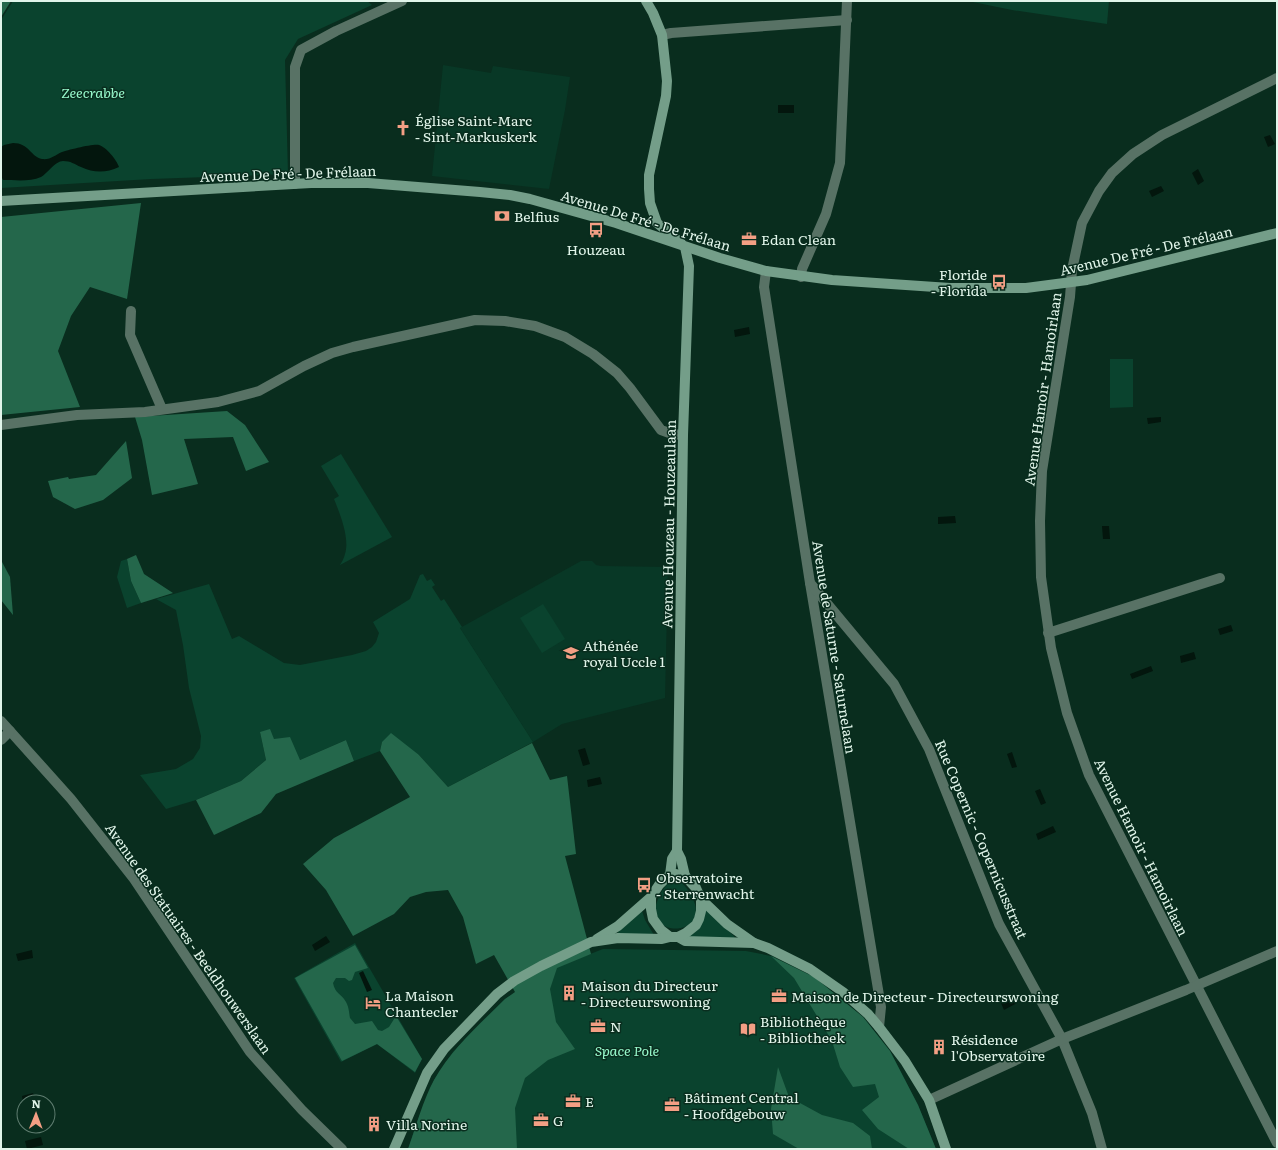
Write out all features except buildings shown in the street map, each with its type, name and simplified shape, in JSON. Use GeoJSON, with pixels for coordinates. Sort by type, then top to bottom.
{"type":"FeatureCollection","features":[{"type":"Feature","properties":{"kind":"street"},"geometry":{"type":"LineString","coordinates":[[295,184],[295,67],[301,50],[336,31],[402,1]]}},
{"type":"Feature","properties":{"kind":"street"},"geometry":{"type":"LineString","coordinates":[[646,1],[653,13],[662,35],[667,80],[666,96],[649,175],[649,189],[653,212],[657,223],[685,247]]}},
{"type":"Feature","properties":{"kind":"street"},"geometry":{"type":"LineString","coordinates":[[801,277],[802,269],[826,214],[840,163],[847,1]]}},
{"type":"Feature","properties":{"kind":"street"},"geometry":{"type":"LineString","coordinates":[[662,35],[671,33],[847,20]]}},
{"type":"Feature","properties":{"kind":"street","name":"Avenue Hamoir - Hamoirlaan"},"geometry":{"type":"LineString","coordinates":[[1277,78],[1162,135],[1133,154],[1112,173],[1099,191],[1082,223],[1072,270],[1069,301],[1042,471],[1040,521],[1041,578],[1048,634],[1067,713],[1089,775],[1277,1143]]}},
{"type":"Feature","properties":{"kind":"street","name":"Avenue De Fré - De Frélaan"},"geometry":{"type":"LineString","coordinates":[[1,201],[295,184],[368,183],[510,195],[620,224],[685,247],[766,271],[801,277],[950,288],[1026,288],[1071,283],[1189,256],[1277,233]]}},
{"type":"Feature","properties":{"kind":"street","name":"Avenue Houzeau - Houzeaulaan"},"geometry":{"type":"LineString","coordinates":[[685,247],[689,266],[683,435],[677,851],[681,859],[685,876]]}},
{"type":"Feature","properties":{"kind":"street","name":"Avenue de Saturne - Saturnelaan"},"geometry":{"type":"LineString","coordinates":[[766,271],[764,287],[810,583],[881,1007],[879,1027]]}},
{"type":"Feature","properties":{"kind":"street"},"geometry":{"type":"LineString","coordinates":[[131,311],[130,335],[162,409]]}},
{"type":"Feature","properties":{"kind":"street"},"geometry":{"type":"LineString","coordinates":[[1,425],[77,415],[145,412],[218,402],[259,391],[304,366],[332,353],[475,320],[505,321],[535,326],[565,337],[593,354],[617,373],[661,430],[672,434],[683,435]]}},
{"type":"Feature","properties":{"kind":"street"},"geometry":{"type":"LineString","coordinates":[[1048,634],[1220,578]]}},
{"type":"Feature","properties":{"kind":"street","name":"Rue Copernic - Copernicusstraat"},"geometry":{"type":"LineString","coordinates":[[810,583],[894,684],[929,749],[999,924],[1062,1039],[1092,1112],[1102,1149]]}},
{"type":"Feature","properties":{"kind":"street","name":"Avenue des Statuaires - Beeldhouwerslaan"},"geometry":{"type":"LineString","coordinates":[[1,721],[71,799],[134,879],[250,1052],[302,1110],[342,1149]]}},
{"type":"Feature","properties":{"kind":"street"},"geometry":{"type":"LineString","coordinates":[[1,740],[10,731]]}},
{"type":"Feature","properties":{"kind":"street","name":"Avenue Houzeau - Houzeaulaan"},"geometry":{"type":"LineString","coordinates":[[670,875],[672,859],[677,851]]}},
{"type":"Feature","properties":{"kind":"street"},"geometry":{"type":"LineString","coordinates":[[394,1149],[427,1073],[444,1049],[497,994],[514,981],[565,953],[591,942],[618,926],[651,897],[659,885],[670,875],[680,874],[685,876],[696,888],[701,899],[727,924],[754,943],[768,948],[810,969],[843,992],[868,1014],[905,1061],[929,1100],[946,1149]]}},
{"type":"Feature","properties":{"kind":"street"},"geometry":{"type":"LineString","coordinates":[[651,897],[653,919],[661,930],[685,942],[754,943]]}},
{"type":"Feature","properties":{"kind":"street"},"geometry":{"type":"LineString","coordinates":[[591,942],[618,938],[662,939],[674,937],[696,925],[701,911],[701,899]]}},
{"type":"Feature","properties":{"kind":"street"},"geometry":{"type":"LineString","coordinates":[[929,1100],[1062,1039],[1277,951]]}},
{"type":"Feature","properties":{"kind":"shaded area"},"geometry":{"type":"Polygon","coordinates":[[[1,1],[11,1],[1,17],[1,1]]]}},
{"type":"Feature","properties":{"kind":"shaded area"},"geometry":{"type":"Polygon","coordinates":[[[443,65],[491,73],[493,66],[570,77],[549,189],[432,176],[443,65]]]}},
{"type":"Feature","properties":{"kind":"shaded area"},"geometry":{"type":"Polygon","coordinates":[[[778,105],[794,105],[794,113],[778,113],[778,105]]]}},
{"type":"Feature","properties":{"kind":"shaded area"},"geometry":{"type":"Polygon","coordinates":[[[1270,135],[1275,144],[1268,147],[1264,137],[1270,135]]]}},
{"type":"Feature","properties":{"kind":"shaded area"},"geometry":{"type":"Polygon","coordinates":[[[13,143],[23,145],[35,156],[42,159],[50,158],[69,150],[99,145],[111,154],[119,167],[105,171],[95,171],[63,161],[54,165],[44,175],[37,179],[3,180],[1,176],[1,147],[13,143]]]}},
{"type":"Feature","properties":{"kind":"shaded area"},"geometry":{"type":"Polygon","coordinates":[[[1198,169],[1204,181],[1198,185],[1192,173],[1198,169]]]}},
{"type":"Feature","properties":{"kind":"shaded area"},"geometry":{"type":"Polygon","coordinates":[[[1161,186],[1164,191],[1152,197],[1149,191],[1161,186]]]}},
{"type":"Feature","properties":{"kind":"shaded area"},"geometry":{"type":"Polygon","coordinates":[[[141,203],[127,299],[90,287],[71,316],[58,351],[80,407],[1,415],[1,217],[141,203]]]}},
{"type":"Feature","properties":{"kind":"shaded area"},"geometry":{"type":"Polygon","coordinates":[[[749,327],[750,334],[735,337],[734,330],[749,327]]]}},
{"type":"Feature","properties":{"kind":"shaded area"},"geometry":{"type":"Polygon","coordinates":[[[227,411],[245,425],[269,462],[246,471],[233,437],[184,439],[198,484],[152,495],[142,440],[135,417],[227,411]]]}},
{"type":"Feature","properties":{"kind":"shaded area"},"geometry":{"type":"Polygon","coordinates":[[[1161,417],[1161,422],[1148,424],[1147,418],[1161,417]]]}},
{"type":"Feature","properties":{"kind":"shaded area"},"geometry":{"type":"Polygon","coordinates":[[[126,441],[132,478],[103,500],[75,509],[53,497],[48,481],[68,477],[69,479],[96,475],[126,441]]]}},
{"type":"Feature","properties":{"kind":"shaded area"},"geometry":{"type":"Polygon","coordinates":[[[955,516],[956,523],[938,524],[938,517],[955,516]]]}},
{"type":"Feature","properties":{"kind":"shaded area"},"geometry":{"type":"Polygon","coordinates":[[[1102,526],[1109,526],[1110,539],[1103,539],[1102,526]]]}},
{"type":"Feature","properties":{"kind":"shaded area"},"geometry":{"type":"Polygon","coordinates":[[[136,555],[144,574],[173,593],[141,603],[131,581],[127,559],[136,555]]]}},
{"type":"Feature","properties":{"kind":"shaded area"},"geometry":{"type":"Polygon","coordinates":[[[1,560],[10,577],[13,615],[1,600],[1,560]]]}},
{"type":"Feature","properties":{"kind":"shaded area","name":"Athénée royal Uccle 1"},"geometry":{"type":"Polygon","coordinates":[[[581,561],[592,561],[596,565],[601,566],[668,567],[665,698],[562,724],[533,742],[460,628],[581,561]]]}},
{"type":"Feature","properties":{"kind":"shaded area"},"geometry":{"type":"Polygon","coordinates":[[[1231,625],[1233,631],[1220,635],[1218,629],[1231,625]]]}},
{"type":"Feature","properties":{"kind":"shaded area"},"geometry":{"type":"Polygon","coordinates":[[[1194,652],[1196,659],[1181,663],[1180,656],[1194,652]]]}},
{"type":"Feature","properties":{"kind":"shaded area"},"geometry":{"type":"Polygon","coordinates":[[[1151,666],[1153,671],[1132,679],[1130,674],[1151,666]]]}},
{"type":"Feature","properties":{"kind":"shaded area"},"geometry":{"type":"Polygon","coordinates":[[[270,729],[274,739],[290,737],[300,760],[346,740],[354,761],[276,794],[261,813],[214,835],[196,800],[241,781],[266,760],[260,732],[270,729]]]}},
{"type":"Feature","properties":{"kind":"shaded area"},"geometry":{"type":"Polygon","coordinates":[[[391,733],[419,755],[448,787],[532,743],[550,780],[567,776],[576,854],[565,856],[591,954],[557,968],[550,989],[556,1022],[575,1049],[548,1060],[525,1078],[515,1108],[517,1149],[408,1149],[426,1096],[441,1068],[467,1037],[505,999],[515,992],[494,955],[476,964],[463,917],[448,890],[426,892],[410,897],[394,914],[353,936],[326,890],[303,864],[334,838],[410,797],[380,751],[382,742],[391,733]]]}},
{"type":"Feature","properties":{"kind":"shaded area"},"geometry":{"type":"Polygon","coordinates":[[[585,748],[590,764],[583,766],[578,750],[585,748]]]}},
{"type":"Feature","properties":{"kind":"shaded area"},"geometry":{"type":"Polygon","coordinates":[[[1012,752],[1017,767],[1012,768],[1007,754],[1012,752]]]}},
{"type":"Feature","properties":{"kind":"shaded area"},"geometry":{"type":"Polygon","coordinates":[[[600,777],[602,784],[588,787],[587,780],[600,777]]]}},
{"type":"Feature","properties":{"kind":"shaded area"},"geometry":{"type":"Polygon","coordinates":[[[1040,789],[1046,803],[1041,805],[1035,791],[1040,789]]]}},
{"type":"Feature","properties":{"kind":"shaded area"},"geometry":{"type":"Polygon","coordinates":[[[1053,826],[1056,832],[1038,840],[1036,834],[1053,826]]]}},
{"type":"Feature","properties":{"kind":"shaded area"},"geometry":{"type":"Polygon","coordinates":[[[326,936],[330,942],[315,951],[312,945],[326,936]]]}},
{"type":"Feature","properties":{"kind":"shaded area"},"geometry":{"type":"Polygon","coordinates":[[[355,945],[368,968],[355,972],[352,980],[349,981],[345,978],[336,978],[333,983],[335,989],[346,1002],[350,1018],[355,1024],[372,1021],[378,1030],[382,1031],[389,1027],[396,1016],[422,1059],[415,1072],[377,1044],[342,1061],[295,978],[355,945]]]}},
{"type":"Feature","properties":{"kind":"shaded area"},"geometry":{"type":"Polygon","coordinates":[[[32,950],[33,958],[18,961],[16,954],[32,950]]]}},
{"type":"Feature","properties":{"kind":"shaded area"},"geometry":{"type":"Polygon","coordinates":[[[771,956],[814,977],[863,1017],[890,1051],[918,1105],[936,1149],[909,1149],[878,1129],[862,1110],[879,1097],[875,1084],[853,1087],[840,1067],[832,1041],[794,978],[771,956]]]}},
{"type":"Feature","properties":{"kind":"shaded area"},"geometry":{"type":"Polygon","coordinates":[[[363,971],[372,990],[367,992],[359,973],[363,971]]]}},
{"type":"Feature","properties":{"kind":"shaded area"},"geometry":{"type":"Polygon","coordinates":[[[1014,997],[1017,1003],[1004,1010],[1001,1003],[1014,997]]]}},
{"type":"Feature","properties":{"kind":"shaded area"},"geometry":{"type":"Polygon","coordinates":[[[778,1067],[789,1097],[822,1115],[853,1123],[870,1136],[872,1149],[799,1149],[773,1134],[771,1109],[778,1067]]]}},
{"type":"Feature","properties":{"kind":"shaded area"},"geometry":{"type":"Polygon","coordinates":[[[41,1137],[43,1145],[27,1149],[25,1141],[41,1137]]]}},
{"type":"Feature","properties":{"kind":"green space","name":"Zeecrabbe"},"geometry":{"type":"Polygon","coordinates":[[[13,1],[367,1],[372,5],[298,39],[285,60],[288,174],[151,179],[1,188],[1,20],[13,1]]]}},
{"type":"Feature","properties":{"kind":"green space"},"geometry":{"type":"Polygon","coordinates":[[[968,1],[1109,1],[1107,24],[1012,10],[968,1]]]}},
{"type":"Feature","properties":{"kind":"green space"},"geometry":{"type":"Polygon","coordinates":[[[1110,359],[1133,359],[1133,407],[1110,408],[1110,359]]]}},
{"type":"Feature","properties":{"kind":"green space"},"geometry":{"type":"Polygon","coordinates":[[[341,454],[392,537],[340,565],[345,554],[346,541],[344,526],[334,499],[339,496],[321,466],[341,454]]]}},
{"type":"Feature","properties":{"kind":"green space"},"geometry":{"type":"Polygon","coordinates":[[[127,559],[131,581],[141,603],[127,608],[117,577],[121,561],[127,559]]]}},
{"type":"Feature","properties":{"kind":"green space"},"geometry":{"type":"Polygon","coordinates":[[[423,574],[427,581],[431,579],[435,585],[432,587],[441,601],[444,599],[462,627],[460,628],[533,742],[448,787],[419,755],[382,742],[380,751],[354,761],[346,740],[300,760],[274,739],[260,732],[266,760],[241,781],[196,800],[166,809],[140,775],[176,769],[193,759],[200,748],[201,736],[189,688],[176,610],[156,599],[209,584],[232,639],[239,636],[284,663],[300,665],[352,655],[366,651],[372,647],[376,642],[379,633],[373,622],[410,599],[420,575],[423,574]]]}},
{"type":"Feature","properties":{"kind":"green space"},"geometry":{"type":"Polygon","coordinates":[[[543,604],[565,639],[542,653],[520,618],[543,604]]]}},
{"type":"Feature","properties":{"kind":"green space"},"geometry":{"type":"Polygon","coordinates":[[[673,880],[679,880],[687,888],[692,897],[696,910],[694,919],[688,925],[679,928],[670,928],[661,924],[656,916],[656,905],[662,891],[664,887],[673,880]]]}},
{"type":"Feature","properties":{"kind":"green space"},"geometry":{"type":"Polygon","coordinates":[[[706,910],[734,936],[735,938],[688,939],[706,910]]]}},
{"type":"Feature","properties":{"kind":"green space"},"geometry":{"type":"Polygon","coordinates":[[[642,911],[645,920],[654,935],[618,934],[618,932],[642,911]]]}},
{"type":"Feature","properties":{"kind":"green space"},"geometry":{"type":"Polygon","coordinates":[[[355,943],[422,1059],[415,1073],[377,1044],[341,1062],[294,978],[355,943]]]}},
{"type":"Feature","properties":{"kind":"green space","name":"Space Pole"},"geometry":{"type":"Polygon","coordinates":[[[603,949],[746,951],[771,956],[814,977],[863,1017],[890,1051],[918,1105],[936,1149],[408,1149],[434,1080],[453,1052],[505,999],[557,967],[603,949]]]}},
{"type":"Feature","properties":{"kind":"place","name":"Église Saint-Marc - Sint-Markuskerk"},"geometry":{"type":"Point","coordinates":[403,128]}},
{"type":"Feature","properties":{"kind":"place","name":"Belfius"},"geometry":{"type":"Point","coordinates":[502,216]}},
{"type":"Feature","properties":{"kind":"place","name":"Houzeau"},"geometry":{"type":"Point","coordinates":[596,230]}},
{"type":"Feature","properties":{"kind":"place","name":"Edan Clean"},"geometry":{"type":"Point","coordinates":[749,239]}},
{"type":"Feature","properties":{"kind":"place","name":"Floride - Florida"},"geometry":{"type":"Point","coordinates":[999,282]}},
{"type":"Feature","properties":{"kind":"place","name":"Athénée royal Uccle 1"},"geometry":{"type":"Point","coordinates":[571,653]}},
{"type":"Feature","properties":{"kind":"place","name":"Observatoire - Sterrenwacht"},"geometry":{"type":"Point","coordinates":[644,885]}},
{"type":"Feature","properties":{"kind":"place","name":"Maison du Directeur - Directeurswoning"},"geometry":{"type":"Point","coordinates":[569,993]}},
{"type":"Feature","properties":{"kind":"place","name":"Maison de Directeur - Directeurswoning"},"geometry":{"type":"Point","coordinates":[779,996]}},
{"type":"Feature","properties":{"kind":"place","name":"La Maison Chantecler"},"geometry":{"type":"Point","coordinates":[373,1003]}},
{"type":"Feature","properties":{"kind":"place","name":"N"},"geometry":{"type":"Point","coordinates":[598,1026]}},
{"type":"Feature","properties":{"kind":"place","name":"Bibliothèque - Bibliotheek"},"geometry":{"type":"Point","coordinates":[748,1029]}},
{"type":"Feature","properties":{"kind":"place","name":"Résidence l'Observatoire"},"geometry":{"type":"Point","coordinates":[939,1047]}},
{"type":"Feature","properties":{"kind":"place","name":"E"},"geometry":{"type":"Point","coordinates":[573,1101]}},
{"type":"Feature","properties":{"kind":"place","name":"Bâtiment Central - Hoofdgebouw"},"geometry":{"type":"Point","coordinates":[672,1105]}},
{"type":"Feature","properties":{"kind":"place","name":"G"},"geometry":{"type":"Point","coordinates":[541,1120]}},
{"type":"Feature","properties":{"kind":"place","name":"Villa Norine"},"geometry":{"type":"Point","coordinates":[374,1124]}}]}
